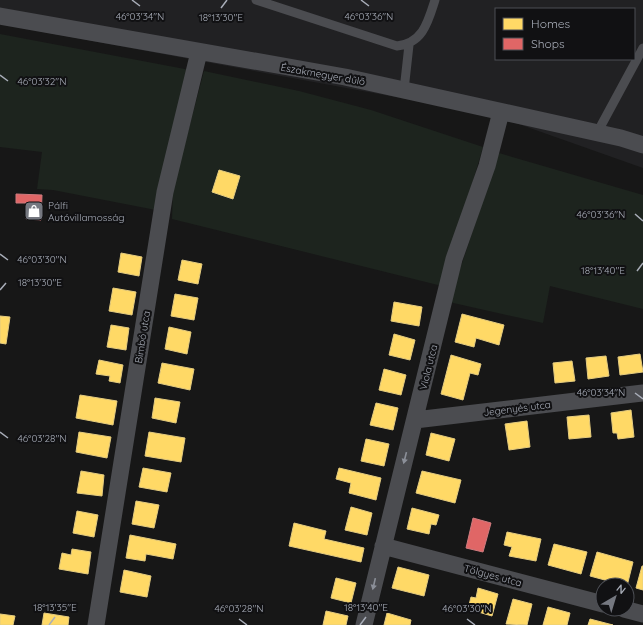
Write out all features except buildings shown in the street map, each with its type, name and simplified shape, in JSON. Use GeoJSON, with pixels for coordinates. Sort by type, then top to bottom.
{"type":"FeatureCollection","features":[{"type":"Feature","properties":{"kind":"street","name":"Északmegyer dűlő"},"geometry":{"type":"LineString","coordinates":[[0,16],[404,90],[597,133],[643,146]]}},
{"type":"Feature","properties":{"kind":"street","name":"Bimbó utca"},"geometry":{"type":"LineString","coordinates":[[96,625],[165,192],[200,52]]}},
{"type":"Feature","properties":{"kind":"street","name":"Viola utca"},"geometry":{"type":"LineString","coordinates":[[364,625],[454,259],[487,166],[501,112]]}},
{"type":"Feature","properties":{"kind":"street","name":"Jegenyés utca"},"geometry":{"type":"LineString","coordinates":[[415,420],[643,393]]}},
{"type":"Feature","properties":{"kind":"street","name":"Tölgyes utca"},"geometry":{"type":"LineString","coordinates":[[383,546],[595,602]]}},
{"type":"Feature","properties":{"kind":"lane"},"geometry":{"type":"LineString","coordinates":[[256,0],[397,46],[409,45],[421,35],[435,0]]}},
{"type":"Feature","properties":{"kind":"lane"},"geometry":{"type":"LineString","coordinates":[[404,90],[409,45]]}},
{"type":"Feature","properties":{"kind":"lane"},"geometry":{"type":"LineString","coordinates":[[597,133],[643,48]]}},
{"type":"Feature","properties":{"kind":"shaded area"},"geometry":{"type":"Polygon","coordinates":[[[0,0],[643,0],[643,168],[493,115],[0,24],[0,0]]]}},
{"type":"Feature","properties":{"kind":"shaded area"},"geometry":{"type":"Polygon","coordinates":[[[0,34],[190,70],[161,211],[53,190],[37,189],[42,152],[0,147],[0,34]]]}},
{"type":"Feature","properties":{"kind":"shaded area"},"geometry":{"type":"Polygon","coordinates":[[[204,71],[299,91],[371,110],[483,147],[442,286],[172,219],[173,189],[204,71]]]}},
{"type":"Feature","properties":{"kind":"shaded area"},"geometry":{"type":"Polygon","coordinates":[[[499,153],[643,195],[643,309],[550,286],[543,323],[449,302],[499,153]]]}},
{"type":"Feature","properties":{"kind":"place","name":"Pálfi Autóvillamosság"},"geometry":{"type":"Point","coordinates":[34,211]}}]}
